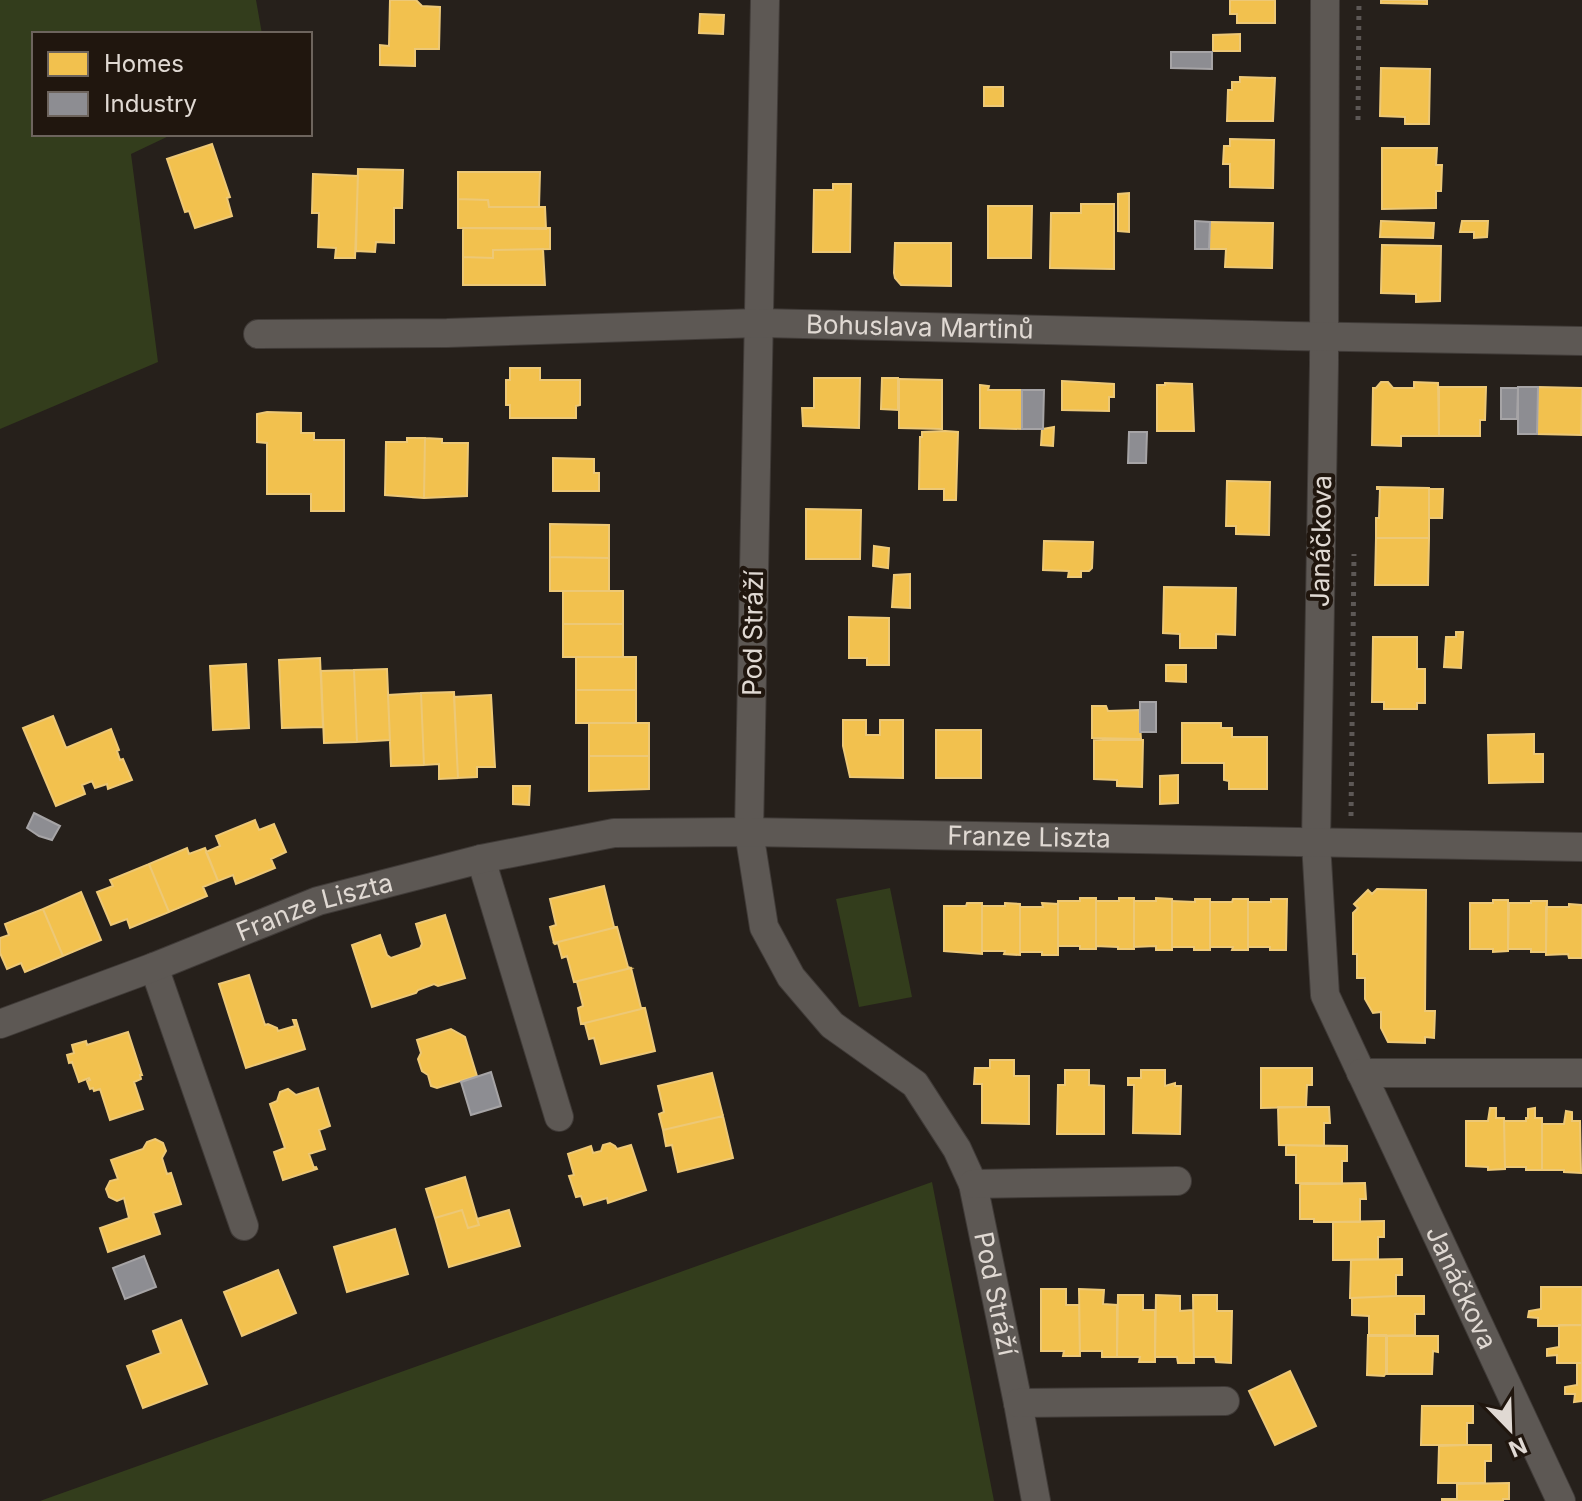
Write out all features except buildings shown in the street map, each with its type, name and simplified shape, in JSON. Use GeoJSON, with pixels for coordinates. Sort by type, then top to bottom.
{"type":"FeatureCollection","features":[{"type":"Feature","properties":{"kind":"street","name":"Pod Stráží"},"geometry":{"type":"LineString","coordinates":[[765,0],[749,832],[764,927],[791,977],[832,1025],[915,1084],[957,1149],[973,1184],[1036,1501]]}},
{"type":"Feature","properties":{"kind":"street","name":"Janáčkova"},"geometry":{"type":"LineString","coordinates":[[1325,0],[1324,337],[1316,843],[1325,995],[1561,1501]]}},
{"type":"Feature","properties":{"kind":"street","name":"Bohuslava Martinů"},"geometry":{"type":"LineString","coordinates":[[258,334],[447,333],[758,323],[1582,341]]}},
{"type":"Feature","properties":{"kind":"street","name":"Franze Liszta"},"geometry":{"type":"LineString","coordinates":[[0,1024],[318,901],[481,859],[614,833],[749,832],[1582,847]]}},
{"type":"Feature","properties":{"kind":"street"},"geometry":{"type":"LineString","coordinates":[[481,859],[559,1117]]}},
{"type":"Feature","properties":{"kind":"street"},"geometry":{"type":"LineString","coordinates":[[154,967],[244,1226]]}},
{"type":"Feature","properties":{"kind":"street"},"geometry":{"type":"LineString","coordinates":[[1361,1073],[1582,1073]]}},
{"type":"Feature","properties":{"kind":"street"},"geometry":{"type":"LineString","coordinates":[[973,1184],[1177,1181]]}},
{"type":"Feature","properties":{"kind":"street"},"geometry":{"type":"LineString","coordinates":[[1018,1403],[1225,1401]]}},
{"type":"Feature","properties":{"kind":"path"},"geometry":{"type":"LineString","coordinates":[[1358,126],[1359,0]]}},
{"type":"Feature","properties":{"kind":"path"},"geometry":{"type":"LineString","coordinates":[[1353,844],[1354,551]]}},
{"type":"Feature","properties":{"kind":"green space"},"geometry":{"type":"Polygon","coordinates":[[[0,0],[256,0],[262,32],[32,32],[32,136],[169,136],[131,154],[158,362],[0,429],[0,0]]]}},
{"type":"Feature","properties":{"kind":"green space"},"geometry":{"type":"Polygon","coordinates":[[[890,888],[912,997],[859,1007],[836,899],[890,888]]]}},
{"type":"Feature","properties":{"kind":"green space"},"geometry":{"type":"Polygon","coordinates":[[[932,1182],[994,1501],[40,1501],[932,1182]]]}}]}
